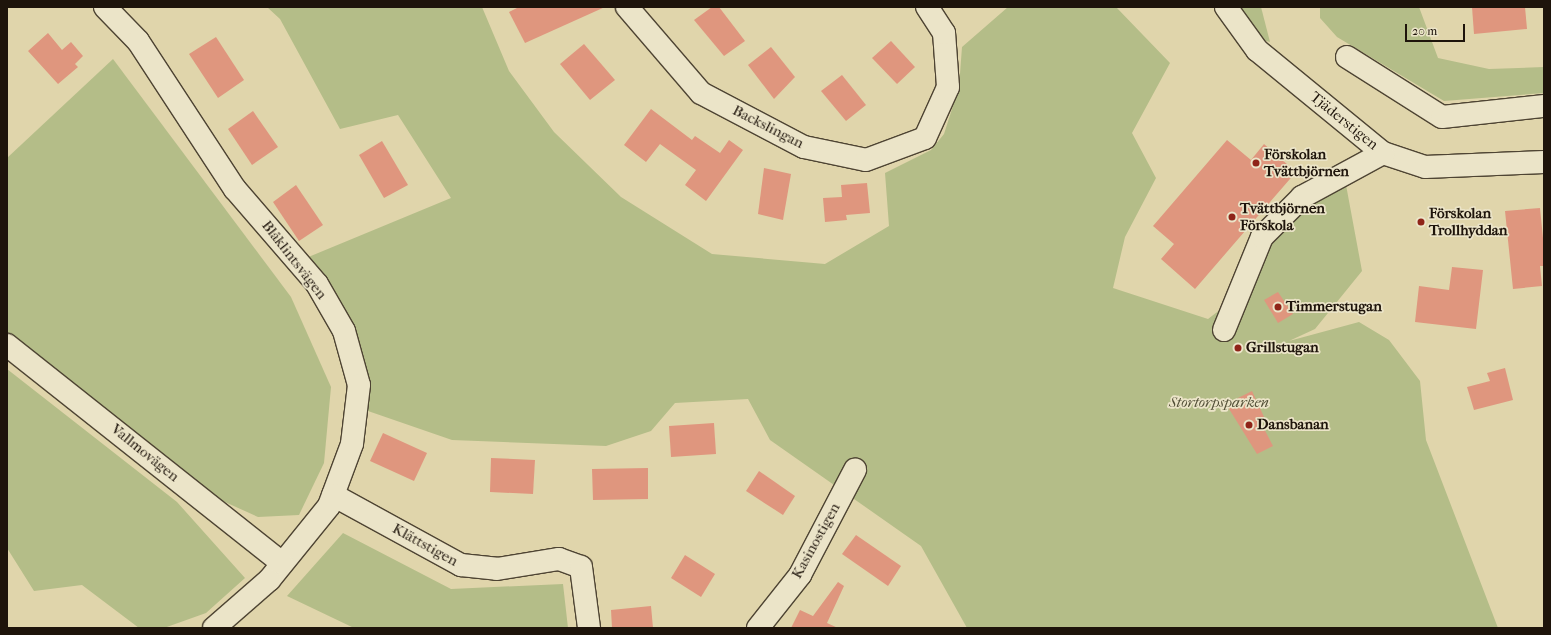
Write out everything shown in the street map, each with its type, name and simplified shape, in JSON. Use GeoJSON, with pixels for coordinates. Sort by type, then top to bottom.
{"type":"FeatureCollection","features":[{"type":"Feature","properties":{"kind":"street","name":"Blåklintsvägen"},"geometry":{"type":"LineString","coordinates":[[105,7],[138,41],[235,189],[317,284],[344,331],[359,385],[352,444],[329,506],[269,580],[214,628]]}},
{"type":"Feature","properties":{"kind":"street","name":"Backslingan"},"geometry":{"type":"LineString","coordinates":[[626,7],[701,93],[804,148],[866,160],[925,138],[948,87],[944,33],[927,7]]}},
{"type":"Feature","properties":{"kind":"street","name":"Tjäderstigen"},"geometry":{"type":"LineString","coordinates":[[1226,7],[1257,50],[1382,153],[1425,167],[1544,162]]}},
{"type":"Feature","properties":{"kind":"street"},"geometry":{"type":"LineString","coordinates":[[1347,57],[1442,117],[1544,106]]}},
{"type":"Feature","properties":{"kind":"street"},"geometry":{"type":"LineString","coordinates":[[1224,330],[1262,238],[1302,197],[1382,153]]}},
{"type":"Feature","properties":{"kind":"street","name":"Vallmovägen"},"geometry":{"type":"LineString","coordinates":[[7,345],[282,563]]}},
{"type":"Feature","properties":{"kind":"street","name":"Kasinostigen"},"geometry":{"type":"LineString","coordinates":[[758,628],[800,575],[855,470]]}},
{"type":"Feature","properties":{"kind":"street","name":"Klättstigen"},"geometry":{"type":"LineString","coordinates":[[333,495],[461,565],[497,569],[559,559],[581,567],[589,628]]}},
{"type":"Feature","properties":{"kind":"green space","name":"Stortorpsparken"},"geometry":{"type":"Polygon","coordinates":[[[267,7],[482,7],[509,71],[554,132],[621,197],[712,254],[825,264],[889,226],[885,173],[931,150],[944,134],[959,87],[962,47],[1008,7],[1116,7],[1170,63],[1132,133],[1156,178],[1125,237],[1113,288],[1208,319],[1238,296],[1262,237],[1344,174],[1362,271],[1315,329],[1289,341],[1359,322],[1389,340],[1420,381],[1426,440],[1498,628],[967,628],[921,546],[770,440],[748,399],[675,403],[651,431],[606,446],[452,440],[368,411],[364,384],[306,258],[451,198],[398,115],[340,129],[280,19],[267,7]]]}},
{"type":"Feature","properties":{"kind":"green space"},"geometry":{"type":"Polygon","coordinates":[[[1234,7],[1261,7],[1270,42],[1255,38],[1234,7]]]}},
{"type":"Feature","properties":{"kind":"green space"},"geometry":{"type":"Polygon","coordinates":[[[1320,7],[1419,7],[1438,58],[1489,69],[1544,67],[1544,93],[1444,101],[1337,37],[1320,18],[1320,7]]]}},
{"type":"Feature","properties":{"kind":"green space"},"geometry":{"type":"Polygon","coordinates":[[[113,59],[291,297],[331,387],[324,463],[299,515],[258,517],[214,497],[7,333],[7,158],[113,59]]]}},
{"type":"Feature","properties":{"kind":"green space"},"geometry":{"type":"Polygon","coordinates":[[[7,369],[177,502],[245,578],[206,613],[164,628],[139,628],[82,585],[34,591],[7,548],[7,369]]]}},
{"type":"Feature","properties":{"kind":"green space"},"geometry":{"type":"Polygon","coordinates":[[[343,533],[451,589],[563,584],[568,628],[354,628],[287,596],[343,533]]]}},
{"type":"Feature","properties":{"kind":"building"},"geometry":{"type":"Polygon","coordinates":[[[519,7],[605,7],[525,43],[509,12],[519,7]]]}},
{"type":"Feature","properties":{"kind":"building"},"geometry":{"type":"Polygon","coordinates":[[[712,7],[719,7],[745,41],[724,56],[694,20],[712,7]]]}},
{"type":"Feature","properties":{"kind":"building"},"geometry":{"type":"Polygon","coordinates":[[[1472,7],[1525,7],[1527,29],[1474,34],[1472,7]]]}},
{"type":"Feature","properties":{"kind":"building"},"geometry":{"type":"Polygon","coordinates":[[[48,33],[62,50],[71,42],[83,56],[75,64],[78,67],[58,84],[28,51],[48,33]]]}},
{"type":"Feature","properties":{"kind":"building"},"geometry":{"type":"Polygon","coordinates":[[[216,37],[244,80],[218,98],[189,54],[216,37]]]}},
{"type":"Feature","properties":{"kind":"building"},"geometry":{"type":"Polygon","coordinates":[[[891,41],[915,67],[897,84],[872,58],[891,41]]]}},
{"type":"Feature","properties":{"kind":"building"},"geometry":{"type":"Polygon","coordinates":[[[584,44],[615,80],[590,100],[560,64],[584,44]]]}},
{"type":"Feature","properties":{"kind":"building"},"geometry":{"type":"Polygon","coordinates":[[[771,47],[795,77],[774,99],[748,65],[771,47]]]}},
{"type":"Feature","properties":{"kind":"building"},"geometry":{"type":"Polygon","coordinates":[[[842,75],[866,105],[846,121],[821,91],[842,75]]]}},
{"type":"Feature","properties":{"kind":"building"},"geometry":{"type":"Polygon","coordinates":[[[651,109],[692,140],[695,136],[720,153],[729,140],[743,150],[706,201],[685,185],[696,170],[660,144],[646,162],[624,145],[651,109]]]}},
{"type":"Feature","properties":{"kind":"building"},"geometry":{"type":"Polygon","coordinates":[[[253,111],[278,147],[252,165],[228,129],[253,111]]]}},
{"type":"Feature","properties":{"kind":"building","name":"Tvättbjörnen Förskola"},"geometry":{"type":"Polygon","coordinates":[[[1227,140],[1251,160],[1264,144],[1296,172],[1195,289],[1161,259],[1174,244],[1153,226],[1227,140]]]}},
{"type":"Feature","properties":{"kind":"building"},"geometry":{"type":"Polygon","coordinates":[[[382,141],[408,185],[384,198],[359,155],[382,141]]]}},
{"type":"Feature","properties":{"kind":"building"},"geometry":{"type":"Polygon","coordinates":[[[764,168],[791,174],[783,220],[758,214],[764,168]]]}},
{"type":"Feature","properties":{"kind":"building"},"geometry":{"type":"Polygon","coordinates":[[[867,183],[870,213],[846,215],[847,220],[825,222],[823,198],[842,197],[841,185],[867,183]]]}},
{"type":"Feature","properties":{"kind":"building"},"geometry":{"type":"Polygon","coordinates":[[[296,185],[323,225],[299,241],[273,202],[296,185]]]}},
{"type":"Feature","properties":{"kind":"building"},"geometry":{"type":"Polygon","coordinates":[[[1540,208],[1544,248],[1544,266],[1540,266],[1542,286],[1513,289],[1505,211],[1540,208]]]}},
{"type":"Feature","properties":{"kind":"building"},"geometry":{"type":"Polygon","coordinates":[[[1452,267],[1483,270],[1476,329],[1415,322],[1419,286],[1449,290],[1452,267]]]}},
{"type":"Feature","properties":{"kind":"building","name":"Timmerstugan"},"geometry":{"type":"Polygon","coordinates":[[[1278,292],[1293,314],[1278,323],[1264,300],[1278,292]]]}},
{"type":"Feature","properties":{"kind":"building"},"geometry":{"type":"Polygon","coordinates":[[[1505,368],[1513,400],[1474,410],[1467,387],[1490,381],[1487,373],[1505,368]]]}},
{"type":"Feature","properties":{"kind":"building","name":"Dansbanan"},"geometry":{"type":"Polygon","coordinates":[[[1252,391],[1265,419],[1260,421],[1273,446],[1257,454],[1226,404],[1252,391]]]}},
{"type":"Feature","properties":{"kind":"building"},"geometry":{"type":"Polygon","coordinates":[[[714,423],[716,454],[671,457],[669,426],[714,423]]]}},
{"type":"Feature","properties":{"kind":"building"},"geometry":{"type":"Polygon","coordinates":[[[383,433],[427,453],[414,481],[370,461],[383,433]]]}},
{"type":"Feature","properties":{"kind":"building"},"geometry":{"type":"Polygon","coordinates":[[[491,458],[535,460],[533,494],[490,492],[491,458]]]}},
{"type":"Feature","properties":{"kind":"building"},"geometry":{"type":"Polygon","coordinates":[[[648,468],[648,499],[593,500],[592,469],[648,468]]]}},
{"type":"Feature","properties":{"kind":"building"},"geometry":{"type":"Polygon","coordinates":[[[759,471],[795,496],[783,515],[746,491],[759,471]]]}},
{"type":"Feature","properties":{"kind":"building"},"geometry":{"type":"Polygon","coordinates":[[[856,535],[901,566],[888,586],[842,554],[856,535]]]}},
{"type":"Feature","properties":{"kind":"building"},"geometry":{"type":"Polygon","coordinates":[[[685,555],[715,574],[701,597],[671,578],[685,555]]]}},
{"type":"Feature","properties":{"kind":"building"},"geometry":{"type":"Polygon","coordinates":[[[838,582],[844,586],[827,623],[838,628],[791,628],[800,610],[813,616],[838,582]]]}},
{"type":"Feature","properties":{"kind":"building"},"geometry":{"type":"Polygon","coordinates":[[[651,606],[653,628],[612,628],[611,610],[651,606]]]}},
{"type":"Feature","properties":{"kind":"place","name":"Förskolan Tvättbjörnen"},"geometry":{"type":"Point","coordinates":[1256,163]}},
{"type":"Feature","properties":{"kind":"place","name":"Tvättbjörnen Förskola"},"geometry":{"type":"Point","coordinates":[1232,217]}},
{"type":"Feature","properties":{"kind":"place","name":"Förskolan Trollhyddan"},"geometry":{"type":"Point","coordinates":[1421,222]}},
{"type":"Feature","properties":{"kind":"place","name":"Timmerstugan"},"geometry":{"type":"Point","coordinates":[1278,307]}},
{"type":"Feature","properties":{"kind":"place","name":"Grillstugan"},"geometry":{"type":"Point","coordinates":[1238,348]}},
{"type":"Feature","properties":{"kind":"place","name":"Dansbanan"},"geometry":{"type":"Point","coordinates":[1249,425]}}]}
